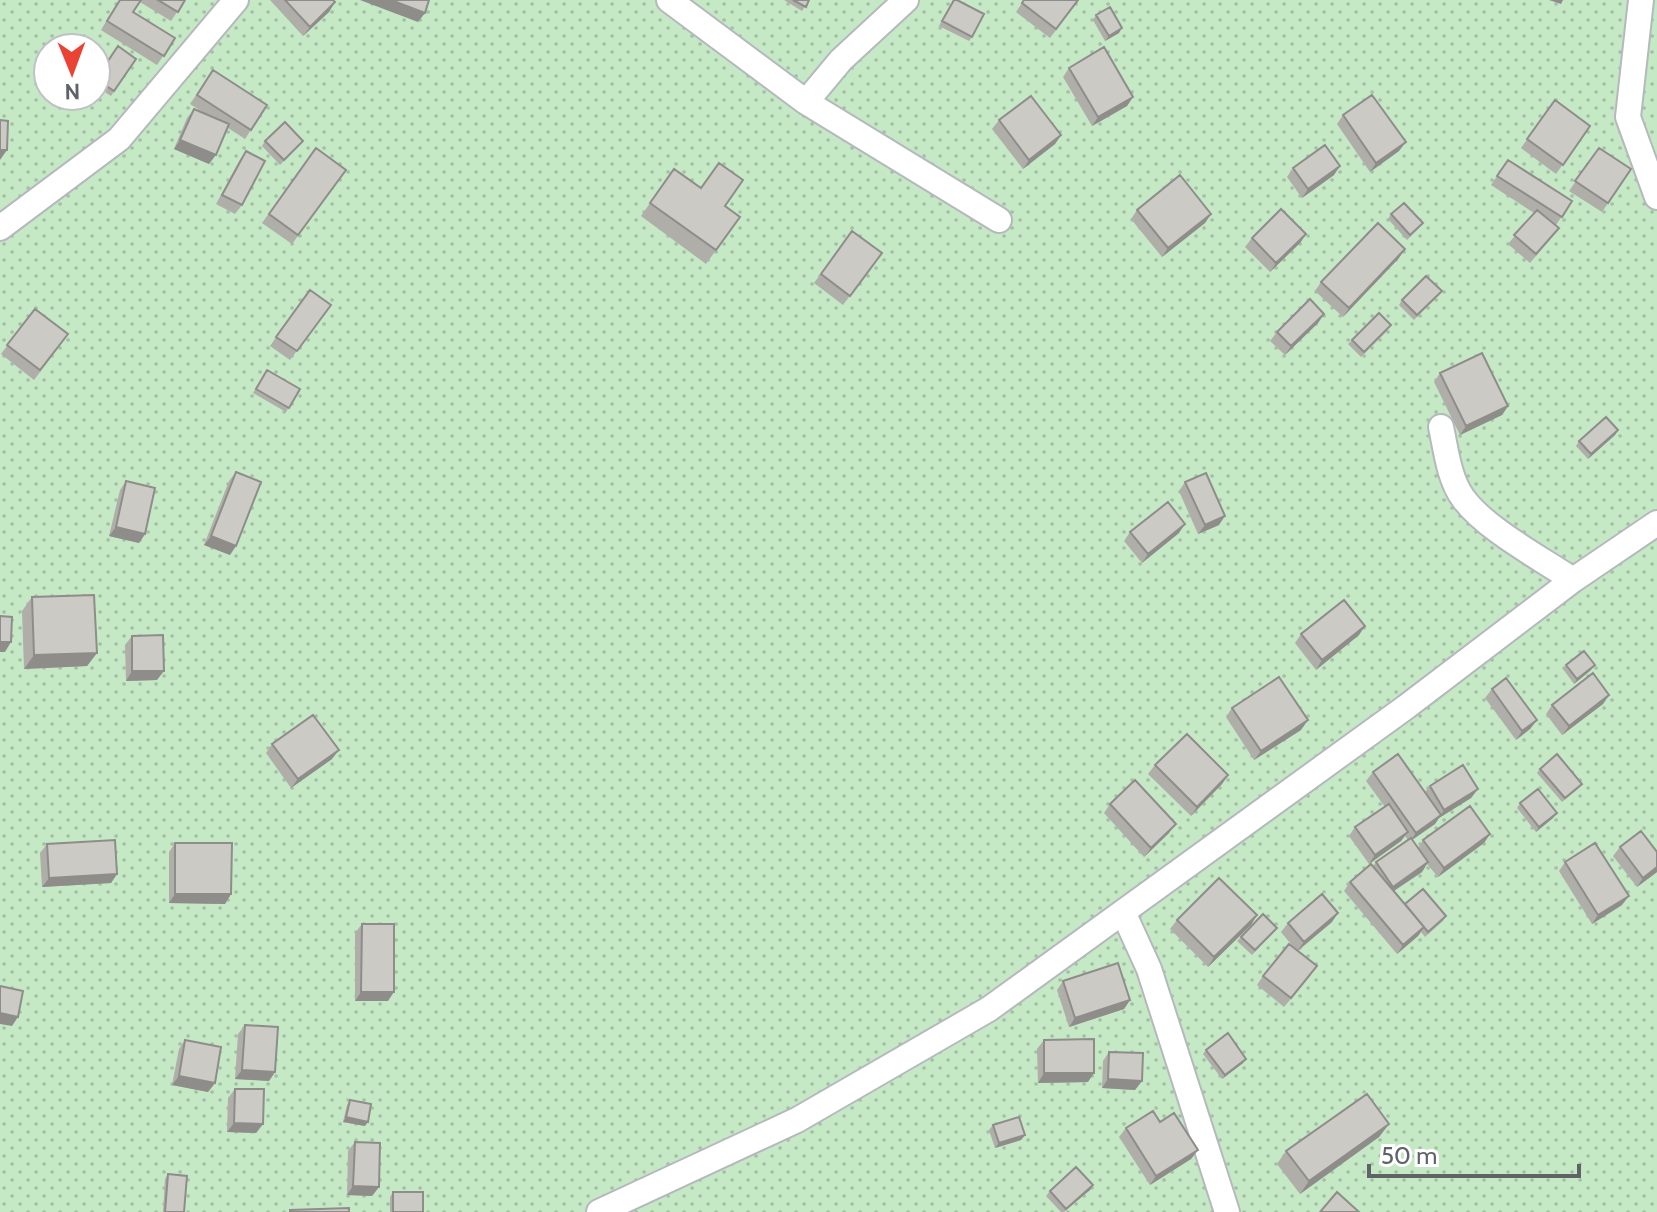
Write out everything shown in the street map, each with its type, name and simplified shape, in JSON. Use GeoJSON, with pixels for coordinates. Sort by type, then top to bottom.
{"type":"FeatureCollection","features":[{"type":"Feature","properties":{"kind":"street"},"geometry":{"type":"LineString","coordinates":[[0,228],[119,139],[236,0]]}},
{"type":"Feature","properties":{"kind":"street"},"geometry":{"type":"LineString","coordinates":[[806,102],[841,60],[906,0]]}},
{"type":"Feature","properties":{"kind":"street"},"geometry":{"type":"LineString","coordinates":[[1641,0],[1628,117],[1657,197]]}},
{"type":"Feature","properties":{"kind":"street"},"geometry":{"type":"LineString","coordinates":[[684,4],[806,102],[999,220]]}},
{"type":"Feature","properties":{"kind":"street"},"geometry":{"type":"LineString","coordinates":[[1441,427],[1452,474],[1463,499],[1506,536],[1573,580]]}},
{"type":"Feature","properties":{"kind":"street"},"geometry":{"type":"LineString","coordinates":[[599,1212],[797,1120],[989,1009],[1406,707],[1573,580],[1657,523]]}},
{"type":"Feature","properties":{"kind":"street"},"geometry":{"type":"LineString","coordinates":[[1123,912],[1154,982],[1227,1212]]}},
{"type":"Feature","properties":{"kind":"green space"},"geometry":{"type":"Polygon","coordinates":[[[0,0],[1657,0],[1657,1212],[0,1212],[0,0]]]}},
{"type":"Feature","properties":{"kind":"building"},"geometry":{"type":"Polygon","coordinates":[[[120,0],[141,0],[133,12],[175,38],[164,56],[107,21],[120,0]]]}},
{"type":"Feature","properties":{"kind":"building"},"geometry":{"type":"Polygon","coordinates":[[[158,0],[185,0],[178,12],[158,0]]]}},
{"type":"Feature","properties":{"kind":"building"},"geometry":{"type":"Polygon","coordinates":[[[285,0],[333,0],[335,2],[310,27],[285,0]]]}},
{"type":"Feature","properties":{"kind":"building"},"geometry":{"type":"Polygon","coordinates":[[[391,0],[429,0],[425,13],[391,0]]]}},
{"type":"Feature","properties":{"kind":"building"},"geometry":{"type":"Polygon","coordinates":[[[793,0],[809,0],[806,7],[793,0]]]}},
{"type":"Feature","properties":{"kind":"building"},"geometry":{"type":"Polygon","coordinates":[[[954,0],[984,14],[972,37],[942,21],[954,0]]]}},
{"type":"Feature","properties":{"kind":"building"},"geometry":{"type":"Polygon","coordinates":[[[1024,0],[1078,0],[1056,29],[1022,3],[1024,0]]]}},
{"type":"Feature","properties":{"kind":"building"},"geometry":{"type":"Polygon","coordinates":[[[1110,7],[1122,28],[1109,36],[1096,15],[1110,7]]]}},
{"type":"Feature","properties":{"kind":"building"},"geometry":{"type":"Polygon","coordinates":[[[118,46],[136,59],[114,91],[112,90],[112,55],[118,46]]]}},
{"type":"Feature","properties":{"kind":"building"},"geometry":{"type":"Polygon","coordinates":[[[1104,47],[1133,97],[1098,117],[1069,68],[1104,47]]]}},
{"type":"Feature","properties":{"kind":"building"},"geometry":{"type":"Polygon","coordinates":[[[213,70],[267,105],[251,130],[197,95],[213,70]]]}},
{"type":"Feature","properties":{"kind":"building"},"geometry":{"type":"Polygon","coordinates":[[[1372,95],[1406,142],[1376,163],[1343,115],[1372,95]]]}},
{"type":"Feature","properties":{"kind":"building"},"geometry":{"type":"Polygon","coordinates":[[[1031,96],[1061,135],[1029,160],[999,120],[1031,96]]]}},
{"type":"Feature","properties":{"kind":"building"},"geometry":{"type":"Polygon","coordinates":[[[1555,100],[1590,126],[1563,165],[1527,139],[1555,100]]]}},
{"type":"Feature","properties":{"kind":"building"},"geometry":{"type":"Polygon","coordinates":[[[194,109],[229,124],[216,155],[180,140],[194,109]]]}},
{"type":"Feature","properties":{"kind":"building"},"geometry":{"type":"Polygon","coordinates":[[[0,120],[8,121],[7,150],[0,150],[0,120]]]}},
{"type":"Feature","properties":{"kind":"building"},"geometry":{"type":"Polygon","coordinates":[[[285,122],[303,141],[284,160],[265,141],[285,122]]]}},
{"type":"Feature","properties":{"kind":"building"},"geometry":{"type":"Polygon","coordinates":[[[1325,145],[1340,166],[1308,189],[1293,168],[1325,145]]]}},
{"type":"Feature","properties":{"kind":"building"},"geometry":{"type":"Polygon","coordinates":[[[316,148],[346,170],[298,235],[269,214],[316,148]]]}},
{"type":"Feature","properties":{"kind":"building"},"geometry":{"type":"Polygon","coordinates":[[[1599,148],[1631,169],[1608,203],[1575,181],[1599,148]]]}},
{"type":"Feature","properties":{"kind":"building"},"geometry":{"type":"Polygon","coordinates":[[[246,151],[265,161],[242,205],[222,195],[246,151]]]}},
{"type":"Feature","properties":{"kind":"building"},"geometry":{"type":"Polygon","coordinates":[[[1508,160],[1572,201],[1562,217],[1497,176],[1508,160]]]}},
{"type":"Feature","properties":{"kind":"building"},"geometry":{"type":"Polygon","coordinates":[[[719,163],[743,180],[725,206],[740,217],[716,250],[650,203],[674,169],[701,188],[719,163]]]}},
{"type":"Feature","properties":{"kind":"building"},"geometry":{"type":"Polygon","coordinates":[[[1180,175],[1211,214],[1168,248],[1137,210],[1180,175]]]}},
{"type":"Feature","properties":{"kind":"building"},"geometry":{"type":"Polygon","coordinates":[[[1404,203],[1423,223],[1410,235],[1391,214],[1404,203]]]}},
{"type":"Feature","properties":{"kind":"building"},"geometry":{"type":"Polygon","coordinates":[[[1281,209],[1306,234],[1276,263],[1252,238],[1281,209]]]}},
{"type":"Feature","properties":{"kind":"building"},"geometry":{"type":"Polygon","coordinates":[[[1537,210],[1559,228],[1536,254],[1514,235],[1537,210]]]}},
{"type":"Feature","properties":{"kind":"building"},"geometry":{"type":"Polygon","coordinates":[[[1378,223],[1405,249],[1349,308],[1321,282],[1378,223]]]}},
{"type":"Feature","properties":{"kind":"building"},"geometry":{"type":"Polygon","coordinates":[[[852,231],[882,253],[850,296],[821,274],[852,231]]]}},
{"type":"Feature","properties":{"kind":"building"},"geometry":{"type":"Polygon","coordinates":[[[1426,276],[1442,291],[1417,315],[1402,300],[1426,276]]]}},
{"type":"Feature","properties":{"kind":"building"},"geometry":{"type":"Polygon","coordinates":[[[310,290],[331,305],[297,351],[276,337],[310,290]]]}},
{"type":"Feature","properties":{"kind":"building"},"geometry":{"type":"Polygon","coordinates":[[[1310,299],[1324,314],[1291,346],[1277,332],[1310,299]]]}},
{"type":"Feature","properties":{"kind":"building"},"geometry":{"type":"Polygon","coordinates":[[[35,309],[68,334],[40,370],[7,345],[35,309]]]}},
{"type":"Feature","properties":{"kind":"building"},"geometry":{"type":"Polygon","coordinates":[[[1379,313],[1391,325],[1364,352],[1352,340],[1379,313]]]}},
{"type":"Feature","properties":{"kind":"building"},"geometry":{"type":"Polygon","coordinates":[[[1482,353],[1508,406],[1466,426],[1440,373],[1482,353]]]}},
{"type":"Feature","properties":{"kind":"building"},"geometry":{"type":"Polygon","coordinates":[[[267,370],[300,389],[289,408],[256,389],[267,370]]]}},
{"type":"Feature","properties":{"kind":"building"},"geometry":{"type":"Polygon","coordinates":[[[1606,417],[1618,430],[1591,454],[1579,441],[1606,417]]]}},
{"type":"Feature","properties":{"kind":"building"},"geometry":{"type":"Polygon","coordinates":[[[236,472],[261,482],[236,546],[211,536],[236,472]]]}},
{"type":"Feature","properties":{"kind":"building"},"geometry":{"type":"Polygon","coordinates":[[[1206,473],[1225,516],[1205,525],[1185,482],[1206,473]]]}},
{"type":"Feature","properties":{"kind":"building"},"geometry":{"type":"Polygon","coordinates":[[[126,481],[155,488],[145,534],[116,527],[126,481]]]}},
{"type":"Feature","properties":{"kind":"building"},"geometry":{"type":"Polygon","coordinates":[[[1168,502],[1185,524],[1148,554],[1130,532],[1168,502]]]}},
{"type":"Feature","properties":{"kind":"building"},"geometry":{"type":"Polygon","coordinates":[[[94,595],[97,653],[34,655],[32,597],[94,595]]]}},
{"type":"Feature","properties":{"kind":"building"},"geometry":{"type":"Polygon","coordinates":[[[1344,600],[1365,626],[1322,660],[1301,634],[1344,600]]]}},
{"type":"Feature","properties":{"kind":"building"},"geometry":{"type":"Polygon","coordinates":[[[0,616],[12,617],[11,642],[0,642],[0,616]]]}},
{"type":"Feature","properties":{"kind":"building"},"geometry":{"type":"Polygon","coordinates":[[[163,635],[164,671],[132,671],[132,636],[163,635]]]}},
{"type":"Feature","properties":{"kind":"building"},"geometry":{"type":"Polygon","coordinates":[[[1584,651],[1595,665],[1577,679],[1566,665],[1584,651]]]}},
{"type":"Feature","properties":{"kind":"building"},"geometry":{"type":"Polygon","coordinates":[[[1593,673],[1609,695],[1569,726],[1552,705],[1593,673]]]}},
{"type":"Feature","properties":{"kind":"building"},"geometry":{"type":"Polygon","coordinates":[[[1279,677],[1308,720],[1261,751],[1232,708],[1279,677]]]}},
{"type":"Feature","properties":{"kind":"building"},"geometry":{"type":"Polygon","coordinates":[[[1506,678],[1537,720],[1522,731],[1492,689],[1506,678]]]}},
{"type":"Feature","properties":{"kind":"building"},"geometry":{"type":"Polygon","coordinates":[[[313,715],[339,750],[298,779],[272,744],[313,715]]]}},
{"type":"Feature","properties":{"kind":"building"},"geometry":{"type":"Polygon","coordinates":[[[1187,734],[1228,775],[1197,807],[1155,765],[1187,734]]]}},
{"type":"Feature","properties":{"kind":"building"},"geometry":{"type":"Polygon","coordinates":[[[1398,754],[1441,815],[1416,833],[1373,772],[1398,754]]]}},
{"type":"Feature","properties":{"kind":"building"},"geometry":{"type":"Polygon","coordinates":[[[1557,754],[1582,784],[1565,798],[1540,769],[1557,754]]]}},
{"type":"Feature","properties":{"kind":"building"},"geometry":{"type":"Polygon","coordinates":[[[1463,765],[1478,789],[1444,810],[1430,786],[1463,765]]]}},
{"type":"Feature","properties":{"kind":"building"},"geometry":{"type":"Polygon","coordinates":[[[1135,780],[1176,824],[1151,848],[1110,804],[1135,780]]]}},
{"type":"Feature","properties":{"kind":"building"},"geometry":{"type":"Polygon","coordinates":[[[1538,789],[1557,813],[1539,827],[1520,803],[1538,789]]]}},
{"type":"Feature","properties":{"kind":"building"},"geometry":{"type":"Polygon","coordinates":[[[1389,804],[1408,832],[1375,855],[1355,827],[1389,804]]]}},
{"type":"Feature","properties":{"kind":"building"},"geometry":{"type":"Polygon","coordinates":[[[1470,806],[1490,834],[1444,868],[1423,840],[1470,806]]]}},
{"type":"Feature","properties":{"kind":"building"},"geometry":{"type":"Polygon","coordinates":[[[1641,831],[1657,852],[1657,867],[1643,878],[1620,847],[1641,831]]]}},
{"type":"Feature","properties":{"kind":"building"},"geometry":{"type":"Polygon","coordinates":[[[1411,838],[1428,862],[1393,887],[1376,862],[1411,838]]]}},
{"type":"Feature","properties":{"kind":"building"},"geometry":{"type":"Polygon","coordinates":[[[115,840],[117,874],[49,878],[47,844],[115,840]]]}},
{"type":"Feature","properties":{"kind":"building"},"geometry":{"type":"Polygon","coordinates":[[[175,843],[232,843],[231,894],[175,894],[175,843]]]}},
{"type":"Feature","properties":{"kind":"building"},"geometry":{"type":"Polygon","coordinates":[[[1595,843],[1629,896],[1598,915],[1565,862],[1595,843]]]}},
{"type":"Feature","properties":{"kind":"building"},"geometry":{"type":"Polygon","coordinates":[[[1371,864],[1424,927],[1403,945],[1350,882],[1371,864]]]}},
{"type":"Feature","properties":{"kind":"building"},"geometry":{"type":"Polygon","coordinates":[[[1219,878],[1257,915],[1214,957],[1177,920],[1219,878]]]}},
{"type":"Feature","properties":{"kind":"building"},"geometry":{"type":"Polygon","coordinates":[[[1423,889],[1446,916],[1428,932],[1405,904],[1423,889]]]}},
{"type":"Feature","properties":{"kind":"building"},"geometry":{"type":"Polygon","coordinates":[[[1322,894],[1338,913],[1304,942],[1288,923],[1322,894]]]}},
{"type":"Feature","properties":{"kind":"building"},"geometry":{"type":"Polygon","coordinates":[[[1263,914],[1277,928],[1255,950],[1241,937],[1263,914]]]}},
{"type":"Feature","properties":{"kind":"building"},"geometry":{"type":"Polygon","coordinates":[[[362,924],[394,924],[394,992],[361,992],[362,924]]]}},
{"type":"Feature","properties":{"kind":"building"},"geometry":{"type":"Polygon","coordinates":[[[1289,944],[1317,966],[1291,998],[1263,976],[1289,944]]]}},
{"type":"Feature","properties":{"kind":"building"},"geometry":{"type":"Polygon","coordinates":[[[1118,963],[1130,1000],[1075,1018],[1063,981],[1118,963]]]}},
{"type":"Feature","properties":{"kind":"building"},"geometry":{"type":"Polygon","coordinates":[[[0,986],[23,991],[18,1017],[0,1013],[0,986]]]}},
{"type":"Feature","properties":{"kind":"building"},"geometry":{"type":"Polygon","coordinates":[[[245,1025],[278,1027],[275,1072],[242,1070],[245,1025]]]}},
{"type":"Feature","properties":{"kind":"building"},"geometry":{"type":"Polygon","coordinates":[[[1228,1033],[1246,1059],[1225,1075],[1206,1050],[1228,1033]]]}},
{"type":"Feature","properties":{"kind":"building"},"geometry":{"type":"Polygon","coordinates":[[[1094,1039],[1094,1073],[1044,1073],[1044,1040],[1094,1039]]]}},
{"type":"Feature","properties":{"kind":"building"},"geometry":{"type":"Polygon","coordinates":[[[185,1040],[221,1047],[215,1083],[179,1076],[185,1040]]]}},
{"type":"Feature","properties":{"kind":"building"},"geometry":{"type":"Polygon","coordinates":[[[1109,1052],[1143,1053],[1142,1081],[1108,1079],[1109,1052]]]}},
{"type":"Feature","properties":{"kind":"building"},"geometry":{"type":"Polygon","coordinates":[[[235,1089],[264,1089],[263,1124],[234,1123],[235,1089]]]}},
{"type":"Feature","properties":{"kind":"building"},"geometry":{"type":"Polygon","coordinates":[[[1367,1094],[1389,1124],[1309,1181],[1286,1151],[1367,1094]]]}},
{"type":"Feature","properties":{"kind":"building"},"geometry":{"type":"Polygon","coordinates":[[[350,1100],[371,1104],[368,1122],[346,1117],[350,1100]]]}},
{"type":"Feature","properties":{"kind":"building"},"geometry":{"type":"Polygon","coordinates":[[[1153,1111],[1160,1122],[1174,1113],[1198,1150],[1156,1176],[1126,1128],[1153,1111]]]}},
{"type":"Feature","properties":{"kind":"building"},"geometry":{"type":"Polygon","coordinates":[[[1019,1117],[1025,1135],[999,1143],[993,1125],[1019,1117]]]}},
{"type":"Feature","properties":{"kind":"building"},"geometry":{"type":"Polygon","coordinates":[[[355,1142],[380,1143],[379,1187],[353,1186],[355,1142]]]}},
{"type":"Feature","properties":{"kind":"building"},"geometry":{"type":"Polygon","coordinates":[[[1076,1167],[1093,1185],[1066,1209],[1050,1191],[1076,1167]]]}},
{"type":"Feature","properties":{"kind":"building"},"geometry":{"type":"Polygon","coordinates":[[[168,1174],[187,1176],[184,1212],[165,1212],[168,1174]]]}},
{"type":"Feature","properties":{"kind":"building"},"geometry":{"type":"Polygon","coordinates":[[[393,1192],[423,1192],[423,1212],[393,1212],[393,1192]]]}},
{"type":"Feature","properties":{"kind":"building"},"geometry":{"type":"Polygon","coordinates":[[[1337,1192],[1359,1212],[1320,1212],[1337,1192]]]}},
{"type":"Feature","properties":{"kind":"building"},"geometry":{"type":"Polygon","coordinates":[[[349,1208],[349,1212],[290,1212],[290,1210],[349,1208]]]}}]}
